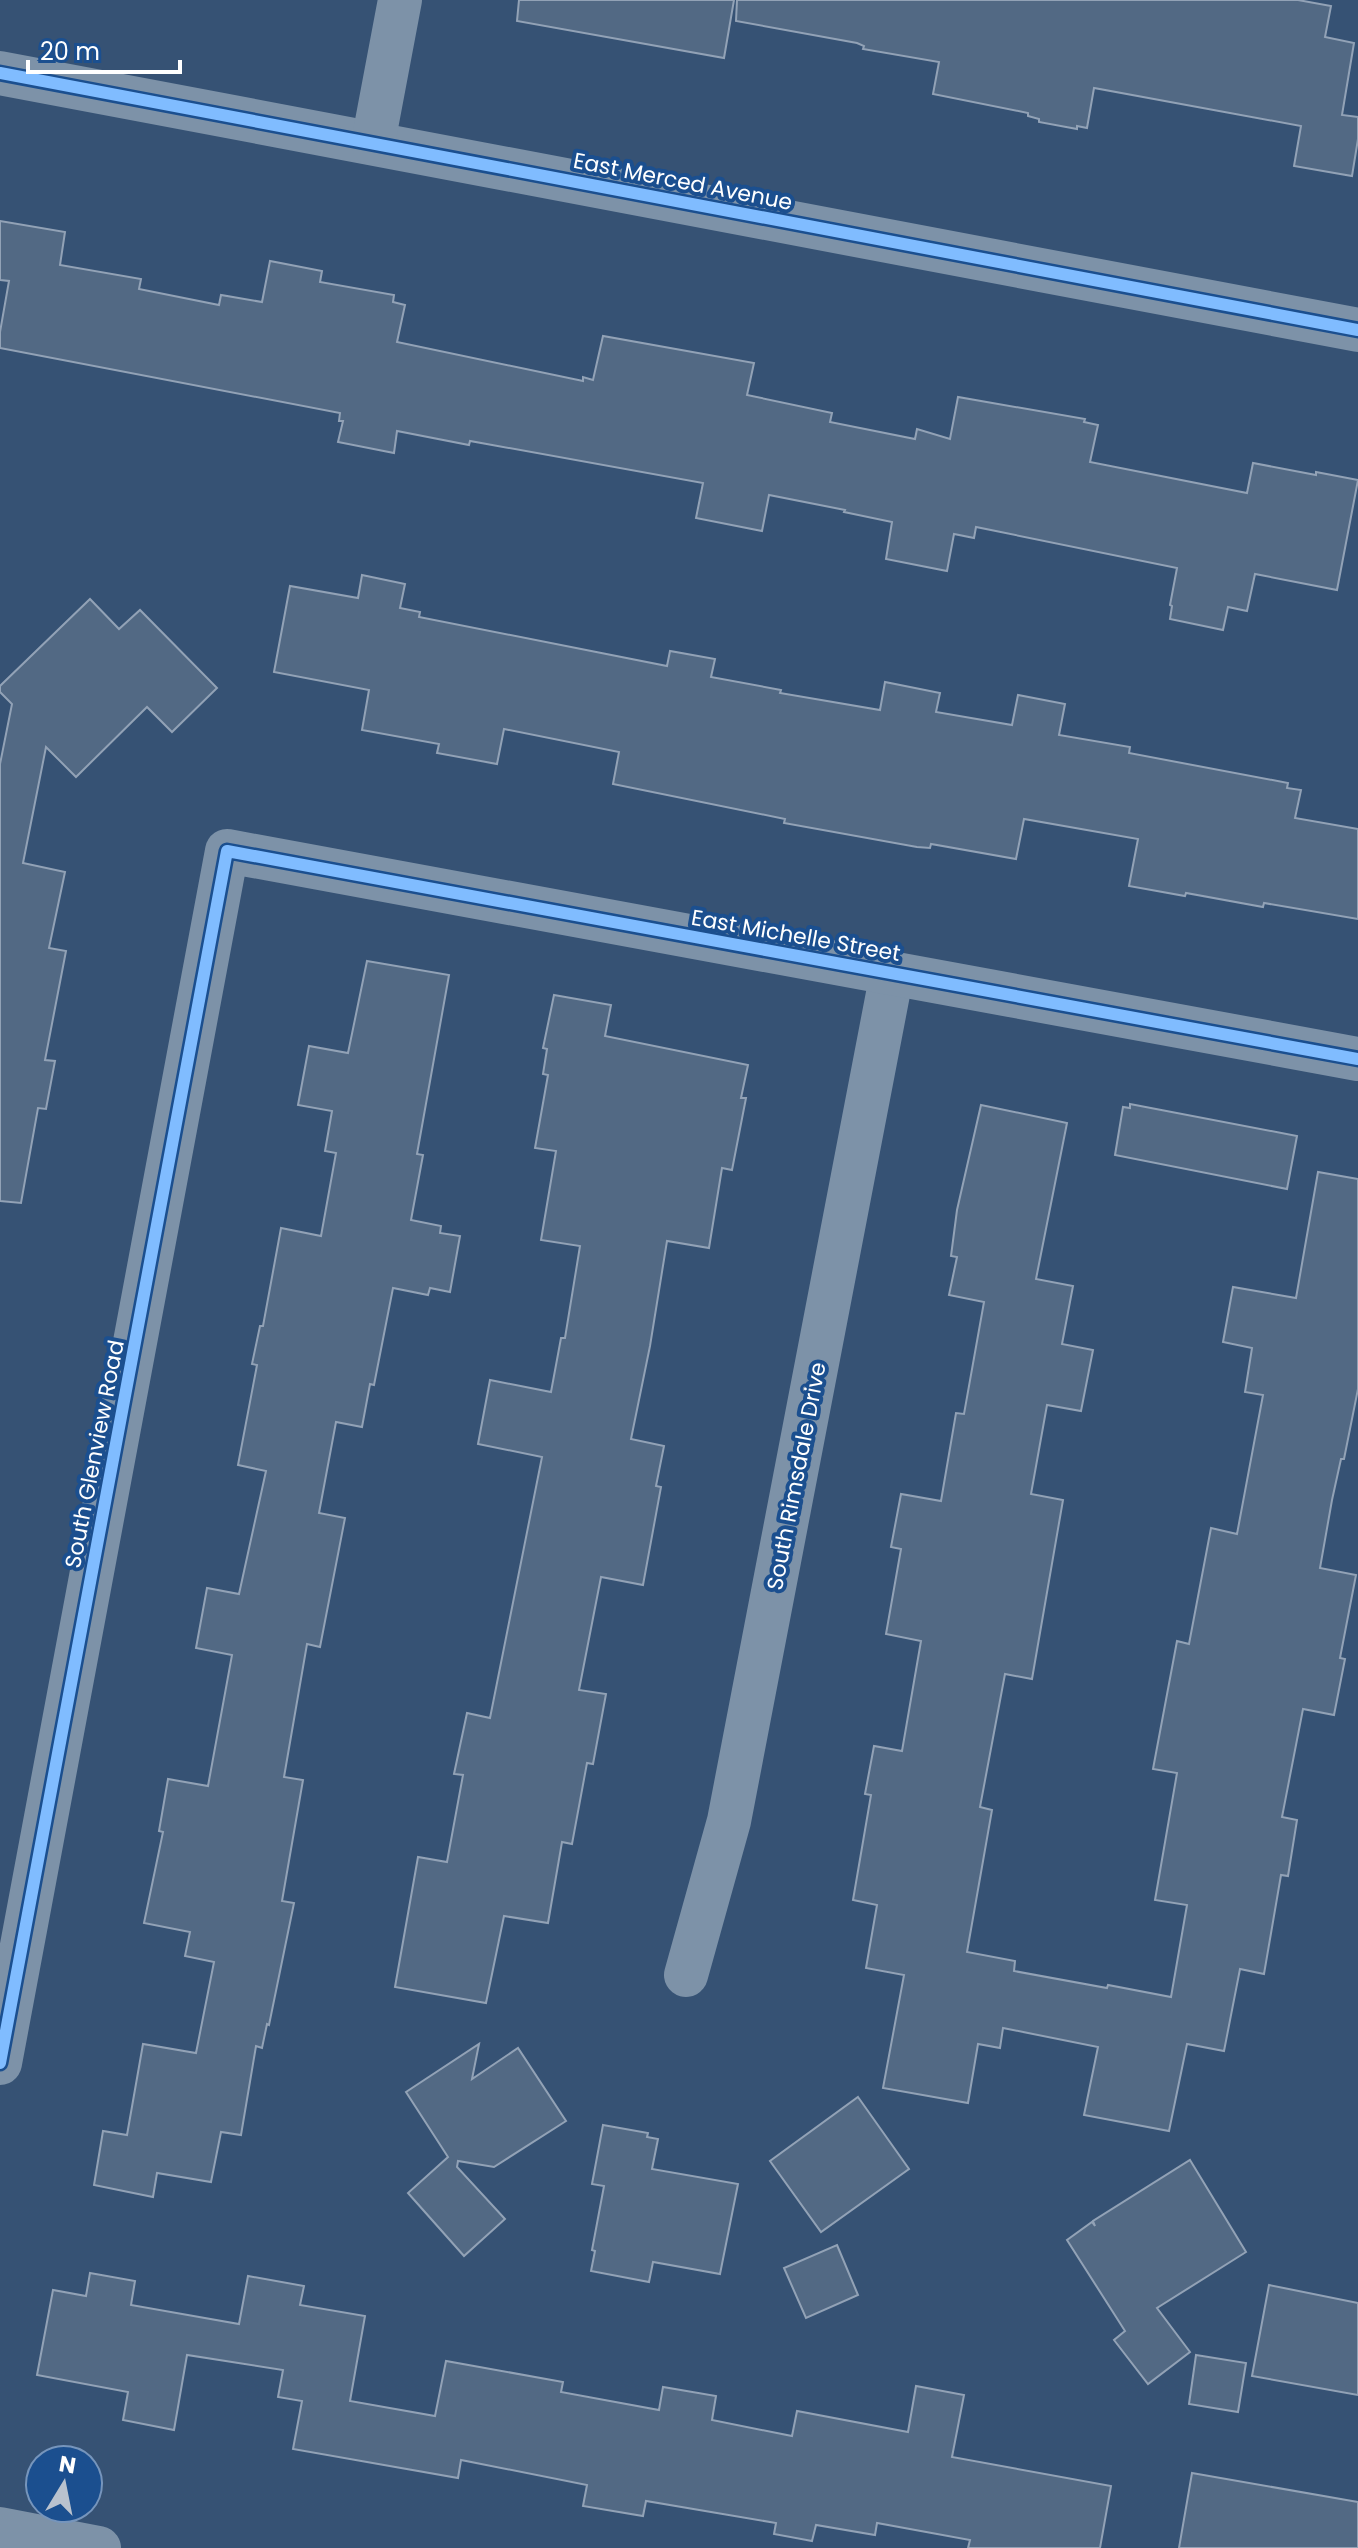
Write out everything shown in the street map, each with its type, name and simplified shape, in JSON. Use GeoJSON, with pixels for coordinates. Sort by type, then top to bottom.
{"type":"FeatureCollection","features":[{"type":"Feature","properties":{"kind":"street"},"geometry":{"type":"LineString","coordinates":[[373,143],[400,0]]}},
{"type":"Feature","properties":{"kind":"street","name":"East Merced Avenue"},"geometry":{"type":"LineString","coordinates":[[0,73],[1358,330]]}},
{"type":"Feature","properties":{"kind":"street","name":"East Michelle Street"},"geometry":{"type":"LineString","coordinates":[[227,851],[1358,1059]]}},
{"type":"Feature","properties":{"kind":"street","name":"South Glenview Road"},"geometry":{"type":"LineString","coordinates":[[0,2063],[227,851]]}},
{"type":"Feature","properties":{"kind":"street","name":"South Rimsdale Drive"},"geometry":{"type":"LineString","coordinates":[[686,1975],[729,1821],[892,973]]}},
{"type":"Feature","properties":{"kind":"street"},"geometry":{"type":"LineString","coordinates":[[0,2529],[99,2548]]}},
{"type":"Feature","properties":{"kind":"building"},"geometry":{"type":"Polygon","coordinates":[[[519,0],[734,0],[724,58],[517,21],[519,0]]]}},
{"type":"Feature","properties":{"kind":"building"},"geometry":{"type":"Polygon","coordinates":[[[737,0],[1298,0],[1331,6],[1325,37],[1354,43],[1342,115],[1358,117],[1352,176],[1294,166],[1301,126],[1094,88],[1087,128],[1077,126],[1077,129],[1039,122],[1028,113],[933,94],[939,62],[736,21],[737,0]]]}},
{"type":"Feature","properties":{"kind":"building"},"geometry":{"type":"Polygon","coordinates":[[[0,221],[65,232],[60,265],[141,279],[139,289],[219,305],[221,295],[262,302],[270,261],[322,271],[320,282],[394,295],[393,302],[405,305],[397,342],[583,381],[583,377],[593,380],[603,336],[754,363],[747,395],[832,413],[830,422],[915,439],[917,429],[950,439],[958,397],[1085,419],[1084,422],[1098,425],[1090,462],[1247,493],[1253,463],[1358,480],[1337,590],[1255,574],[1247,611],[1228,607],[1223,630],[1170,619],[1177,568],[976,527],[974,538],[954,534],[947,571],[886,559],[892,522],[845,510],[769,495],[762,531],[696,518],[703,483],[397,431],[394,453],[338,442],[343,421],[339,421],[340,413],[0,348],[9,281],[0,280],[0,221]]]}},
{"type":"Feature","properties":{"kind":"building"},"geometry":{"type":"Polygon","coordinates":[[[362,575],[405,584],[400,608],[420,612],[419,617],[667,666],[670,651],[715,659],[711,677],[781,690],[780,693],[880,710],[885,682],[940,693],[936,712],[1012,725],[1018,695],[1065,704],[1059,735],[1130,747],[1129,753],[1288,783],[1287,788],[1301,790],[1295,818],[1358,829],[1358,919],[1264,903],[1263,907],[1129,886],[1138,839],[1024,819],[1016,859],[931,844],[930,848],[917,847],[784,823],[785,819],[613,784],[619,752],[504,729],[497,764],[437,753],[439,744],[362,730],[369,690],[274,672],[290,586],[358,598],[362,575]]]}},
{"type":"Feature","properties":{"kind":"building"},"geometry":{"type":"Polygon","coordinates":[[[90,599],[119,629],[140,610],[217,688],[172,732],[147,707],[76,777],[46,747],[23,863],[65,872],[49,948],[66,951],[45,1060],[55,1061],[46,1109],[38,1108],[21,1203],[0,1201],[0,764],[12,704],[0,692],[0,686],[90,599]]]}},
{"type":"Feature","properties":{"kind":"building"},"geometry":{"type":"Polygon","coordinates":[[[367,961],[449,975],[417,1154],[423,1155],[411,1220],[441,1226],[440,1233],[460,1236],[450,1292],[430,1288],[428,1295],[393,1288],[374,1385],[370,1384],[362,1427],[336,1422],[319,1513],[345,1518],[320,1647],[307,1644],[284,1777],[303,1780],[282,1901],[294,1903],[269,2025],[262,2048],[256,2046],[241,2135],[221,2132],[211,2182],[157,2173],[153,2197],[94,2185],[103,2131],[127,2135],[143,2044],[196,2053],[214,1962],[185,1956],[190,1932],[144,1923],[163,1832],[159,1831],[168,1779],[208,1786],[232,1655],[196,1648],[207,1588],[239,1594],[266,1471],[238,1465],[257,1365],[252,1364],[260,1326],[263,1326],[281,1228],[321,1236],[336,1153],[325,1151],[332,1111],[298,1105],[309,1046],[348,1053],[367,961]]]}},
{"type":"Feature","properties":{"kind":"building"},"geometry":{"type":"Polygon","coordinates":[[[554,995],[611,1005],[605,1036],[748,1065],[741,1098],[746,1098],[732,1170],[722,1168],[709,1248],[667,1241],[631,1439],[664,1446],[656,1486],[661,1487],[643,1585],[601,1577],[579,1690],[606,1694],[593,1764],[587,1763],[572,1844],[562,1842],[548,1923],[504,1916],[486,2003],[395,1987],[418,1857],[447,1862],[463,1775],[454,1774],[467,1713],[490,1718],[542,1457],[478,1444],[490,1380],[551,1392],[561,1338],[565,1338],[580,1246],[541,1240],[556,1151],[535,1148],[548,1075],[543,1074],[547,1049],[543,1048],[554,995]]]}},
{"type":"Feature","properties":{"kind":"building"},"geometry":{"type":"Polygon","coordinates":[[[1130,1104],[1297,1136],[1287,1189],[1115,1155],[1123,1107],[1130,1108],[1130,1104]]]}},
{"type":"Feature","properties":{"kind":"building"},"geometry":{"type":"Polygon","coordinates":[[[981,1105],[1067,1123],[1036,1279],[1073,1286],[1062,1344],[1093,1350],[1081,1411],[1047,1405],[1031,1494],[1063,1500],[1032,1679],[1005,1674],[980,1807],[992,1810],[967,1952],[1015,1961],[1014,1971],[1171,1997],[1187,1905],[1155,1900],[1177,1773],[1153,1769],[1177,1641],[1189,1644],[1211,1528],[1237,1534],[1263,1395],[1245,1392],[1252,1348],[1223,1342],[1233,1287],[1296,1298],[1318,1172],[1358,1179],[1358,1389],[1320,1568],[1356,1575],[1340,1658],[1345,1659],[1334,1715],[1303,1709],[1282,1817],[1297,1820],[1288,1876],[1281,1875],[1264,1974],[1240,1969],[1224,2051],[1187,2044],[1169,2131],[1084,2115],[1098,2047],[1003,2028],[1000,2048],[978,2044],[968,2103],[883,2088],[904,1975],[866,1968],[877,1905],[853,1900],[871,1795],[865,1794],[874,1746],[902,1751],[921,1641],[886,1634],[901,1549],[891,1547],[901,1494],[941,1501],[956,1413],[964,1414],[984,1302],[949,1295],[957,1257],[951,1256],[957,1210],[981,1105]]]}},
{"type":"Feature","properties":{"kind":"building"},"geometry":{"type":"Polygon","coordinates":[[[479,2044],[472,2079],[518,2048],[566,2121],[494,2167],[458,2161],[457,2167],[505,2219],[464,2256],[408,2193],[448,2157],[406,2092],[479,2044]]]}},
{"type":"Feature","properties":{"kind":"building"},"geometry":{"type":"Polygon","coordinates":[[[858,2097],[909,2169],[821,2232],[770,2161],[858,2097]]]}},
{"type":"Feature","properties":{"kind":"building"},"geometry":{"type":"Polygon","coordinates":[[[603,2125],[648,2133],[647,2137],[658,2139],[652,2169],[738,2184],[720,2274],[653,2262],[649,2282],[591,2271],[604,2186],[592,2184],[603,2125]]]}},
{"type":"Feature","properties":{"kind":"building"},"geometry":{"type":"Polygon","coordinates":[[[1190,2160],[1246,2252],[1157,2308],[1190,2352],[1148,2384],[1114,2340],[1125,2331],[1067,2240],[1092,2222],[1095,2226],[1093,2221],[1190,2160]]]}},
{"type":"Feature","properties":{"kind":"building"},"geometry":{"type":"Polygon","coordinates":[[[837,2245],[858,2295],[806,2318],[784,2268],[837,2245]]]}},
{"type":"Feature","properties":{"kind":"building"},"geometry":{"type":"Polygon","coordinates":[[[90,2273],[135,2281],[131,2305],[239,2324],[248,2276],[304,2286],[300,2305],[365,2316],[350,2401],[435,2416],[446,2361],[563,2382],[561,2392],[659,2410],[663,2387],[716,2396],[712,2420],[792,2436],[797,2411],[908,2432],[916,2386],[964,2395],[952,2457],[1111,2486],[1100,2548],[968,2548],[970,2540],[877,2523],[875,2535],[816,2525],[812,2541],[774,2534],[776,2523],[646,2501],[643,2516],[583,2506],[587,2485],[461,2460],[458,2478],[293,2449],[302,2401],[278,2397],[283,2370],[187,2355],[174,2430],[123,2420],[128,2392],[37,2375],[53,2290],[86,2296],[90,2273]]]}},
{"type":"Feature","properties":{"kind":"building"},"geometry":{"type":"Polygon","coordinates":[[[1269,2285],[1358,2303],[1358,2395],[1252,2376],[1269,2285]]]}},
{"type":"Feature","properties":{"kind":"building"},"geometry":{"type":"Polygon","coordinates":[[[1196,2355],[1246,2363],[1238,2412],[1189,2404],[1196,2355]]]}},
{"type":"Feature","properties":{"kind":"building"},"geometry":{"type":"Polygon","coordinates":[[[1192,2473],[1358,2502],[1358,2548],[1179,2548],[1192,2473]]]}},
{"type":"Feature","properties":{"kind":"cycle path"},"geometry":{"type":"LineString","coordinates":[[0,73],[1358,330]]}},
{"type":"Feature","properties":{"kind":"cycle path"},"geometry":{"type":"LineString","coordinates":[[0,2063],[227,851],[1358,1059]]}}]}
